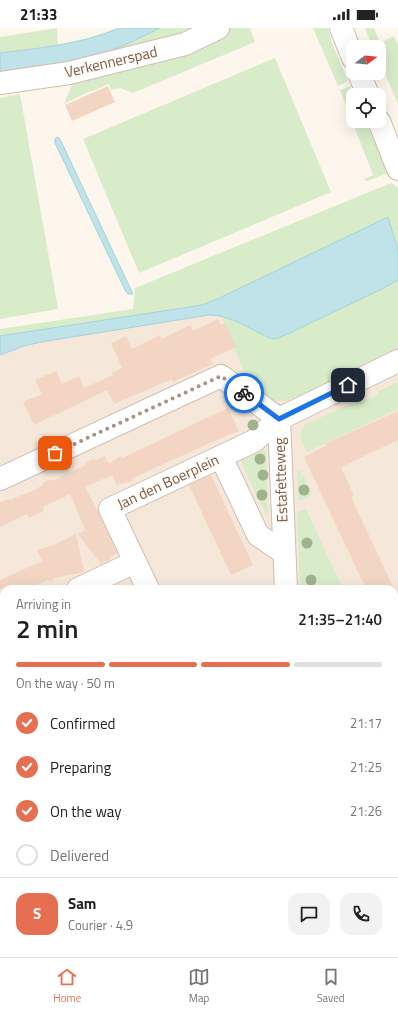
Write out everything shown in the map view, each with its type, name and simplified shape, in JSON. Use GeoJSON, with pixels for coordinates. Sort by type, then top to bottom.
{"type":"FeatureCollection","features":[{"type":"Feature","properties":{"kind":"street","name":"Verkennerspad"},"geometry":{"type":"LineString","coordinates":[[0,83],[69,73],[185,44],[218,28]]}},
{"type":"Feature","properties":{"kind":"street"},"geometry":{"type":"LineString","coordinates":[[341,28],[346,40]]}},
{"type":"Feature","properties":{"kind":"street"},"geometry":{"type":"LineString","coordinates":[[382,128],[398,169]]}},
{"type":"Feature","properties":{"kind":"street","name":"Estafetteweg"},"geometry":{"type":"LineString","coordinates":[[286,585],[279,419],[398,361]]}},
{"type":"Feature","properties":{"kind":"street"},"geometry":{"type":"LineString","coordinates":[[0,479],[221,376],[279,419]]}},
{"type":"Feature","properties":{"kind":"street","name":"Jan den Boerplein"},"geometry":{"type":"LineString","coordinates":[[146,585],[110,509],[254,441],[279,419]]}},
{"type":"Feature","properties":{"kind":"street","name":"Estafetteweg"},"geometry":{"type":"LineString","coordinates":[[220,457],[258,535],[284,553]]}},
{"type":"Feature","properties":{"kind":"street"},"geometry":{"type":"LineString","coordinates":[[86,585],[135,562]]}},
{"type":"Feature","properties":{"kind":"shaded area"},"geometry":{"type":"Polygon","coordinates":[[[398,218],[398,585],[0,585],[0,345],[216,307],[398,218]]]}},
{"type":"Feature","properties":{"kind":"green space"},"geometry":{"type":"Polygon","coordinates":[[[57,28],[58,45],[0,53],[0,37],[57,28]]]}},
{"type":"Feature","properties":{"kind":"green space"},"geometry":{"type":"Polygon","coordinates":[[[160,28],[213,28],[112,51],[160,28]]]}},
{"type":"Feature","properties":{"kind":"green space"},"geometry":{"type":"Polygon","coordinates":[[[225,28],[250,28],[255,42],[133,93],[120,88],[111,90],[109,84],[90,91],[64,104],[73,82],[225,28]]]}},
{"type":"Feature","properties":{"kind":"green space"},"geometry":{"type":"Polygon","coordinates":[[[313,28],[328,28],[332,43],[346,76],[346,80],[348,81],[338,86],[313,28]]]}},
{"type":"Feature","properties":{"kind":"green space"},"geometry":{"type":"Polygon","coordinates":[[[365,28],[374,28],[379,40],[370,40],[365,28]]]}},
{"type":"Feature","properties":{"kind":"green space"},"geometry":{"type":"Polygon","coordinates":[[[394,36],[398,44],[398,104],[386,76],[386,40],[394,36]]]}},
{"type":"Feature","properties":{"kind":"green space"},"geometry":{"type":"Polygon","coordinates":[[[275,58],[331,192],[139,273],[83,139],[275,58]]]}},
{"type":"Feature","properties":{"kind":"green space"},"geometry":{"type":"Polygon","coordinates":[[[350,86],[351,88],[346,88],[346,105],[340,90],[350,86]]]}},
{"type":"Feature","properties":{"kind":"green space"},"geometry":{"type":"Polygon","coordinates":[[[20,94],[58,309],[0,319],[0,98],[20,94]]]}},
{"type":"Feature","properties":{"kind":"green space"},"geometry":{"type":"Polygon","coordinates":[[[355,128],[368,128],[373,139],[393,171],[368,181],[364,179],[373,175],[355,128]]]}},
{"type":"Feature","properties":{"kind":"green space"},"geometry":{"type":"Polygon","coordinates":[[[391,183],[398,189],[398,250],[388,218],[202,305],[0,336],[0,329],[133,309],[135,288],[391,183]]]}},
{"type":"Feature","properties":{"kind":"green space"},"geometry":{"type":"Polygon","coordinates":[[[398,280],[398,348],[302,395],[286,401],[270,400],[250,387],[222,316],[250,329],[279,338],[398,280]]]}},
{"type":"Feature","properties":{"kind":"green space"},"geometry":{"type":"Polygon","coordinates":[[[398,382],[398,409],[307,452],[300,436],[304,425],[359,400],[364,400],[377,395],[381,390],[398,382]]]}},
{"type":"Feature","properties":{"kind":"green space"},"geometry":{"type":"Polygon","coordinates":[[[263,449],[266,452],[268,519],[240,460],[263,449]]]}},
{"type":"Feature","properties":{"kind":"green space"},"geometry":{"type":"Polygon","coordinates":[[[299,470],[303,475],[312,495],[302,500],[298,500],[297,471],[299,470]]]}},
{"type":"Feature","properties":{"kind":"green space"},"geometry":{"type":"Polygon","coordinates":[[[306,509],[341,585],[300,585],[297,512],[306,509]]]}},
{"type":"Feature","properties":{"kind":"water"},"geometry":{"type":"Polygon","coordinates":[[[119,28],[160,28],[93,58],[0,76],[0,53],[76,42],[119,28]]]}},
{"type":"Feature","properties":{"kind":"water"},"geometry":{"type":"Polygon","coordinates":[[[57,137],[60,139],[133,294],[128,294],[125,290],[55,143],[55,139],[57,137]]]}},
{"type":"Feature","properties":{"kind":"water"},"geometry":{"type":"Polygon","coordinates":[[[388,217],[398,250],[398,280],[279,338],[274,339],[267,337],[232,320],[224,317],[209,315],[41,342],[24,346],[0,355],[0,336],[202,305],[388,217]]]}},
{"type":"Feature","properties":{"kind":"building"},"geometry":{"type":"Polygon","coordinates":[[[108,86],[115,102],[72,121],[65,105],[108,86]]]}},
{"type":"Feature","properties":{"kind":"building"},"geometry":{"type":"Polygon","coordinates":[[[218,319],[221,325],[225,323],[236,347],[210,359],[213,364],[173,382],[172,379],[114,404],[107,390],[34,425],[23,402],[42,394],[35,380],[56,371],[62,384],[79,376],[84,388],[113,375],[112,373],[122,368],[111,343],[126,336],[132,349],[160,335],[162,339],[190,325],[193,331],[218,319]]]}},
{"type":"Feature","properties":{"kind":"building"},"geometry":{"type":"Polygon","coordinates":[[[228,408],[239,431],[155,468],[132,479],[133,481],[117,485],[112,475],[85,487],[98,511],[117,553],[110,557],[110,560],[101,564],[78,534],[85,530],[70,494],[43,507],[44,511],[29,518],[27,514],[0,527],[0,502],[8,499],[10,500],[34,490],[43,485],[43,483],[51,479],[53,481],[86,465],[86,463],[94,459],[96,460],[105,456],[109,464],[121,456],[122,458],[228,408]]]}},
{"type":"Feature","properties":{"kind":"building"},"geometry":{"type":"Polygon","coordinates":[[[398,411],[398,440],[341,467],[354,496],[351,497],[392,585],[364,585],[304,457],[326,446],[325,444],[398,411]]]}},
{"type":"Feature","properties":{"kind":"building"},"geometry":{"type":"Polygon","coordinates":[[[211,475],[253,565],[231,575],[189,485],[211,475]]]}},
{"type":"Feature","properties":{"kind":"building"},"geometry":{"type":"Polygon","coordinates":[[[76,534],[84,572],[54,578],[50,582],[48,580],[37,585],[0,585],[0,580],[42,561],[37,550],[56,544],[76,534]]]}},
{"type":"Feature","properties":{"kind":"way so far"},"geometry":{"type":"LineString","coordinates":[[55,453],[221,376],[244,393]]}},
{"type":"Feature","properties":{"kind":"route"},"geometry":{"type":"LineString","coordinates":[[244,393],[279,419],[348,385]]}}]}
